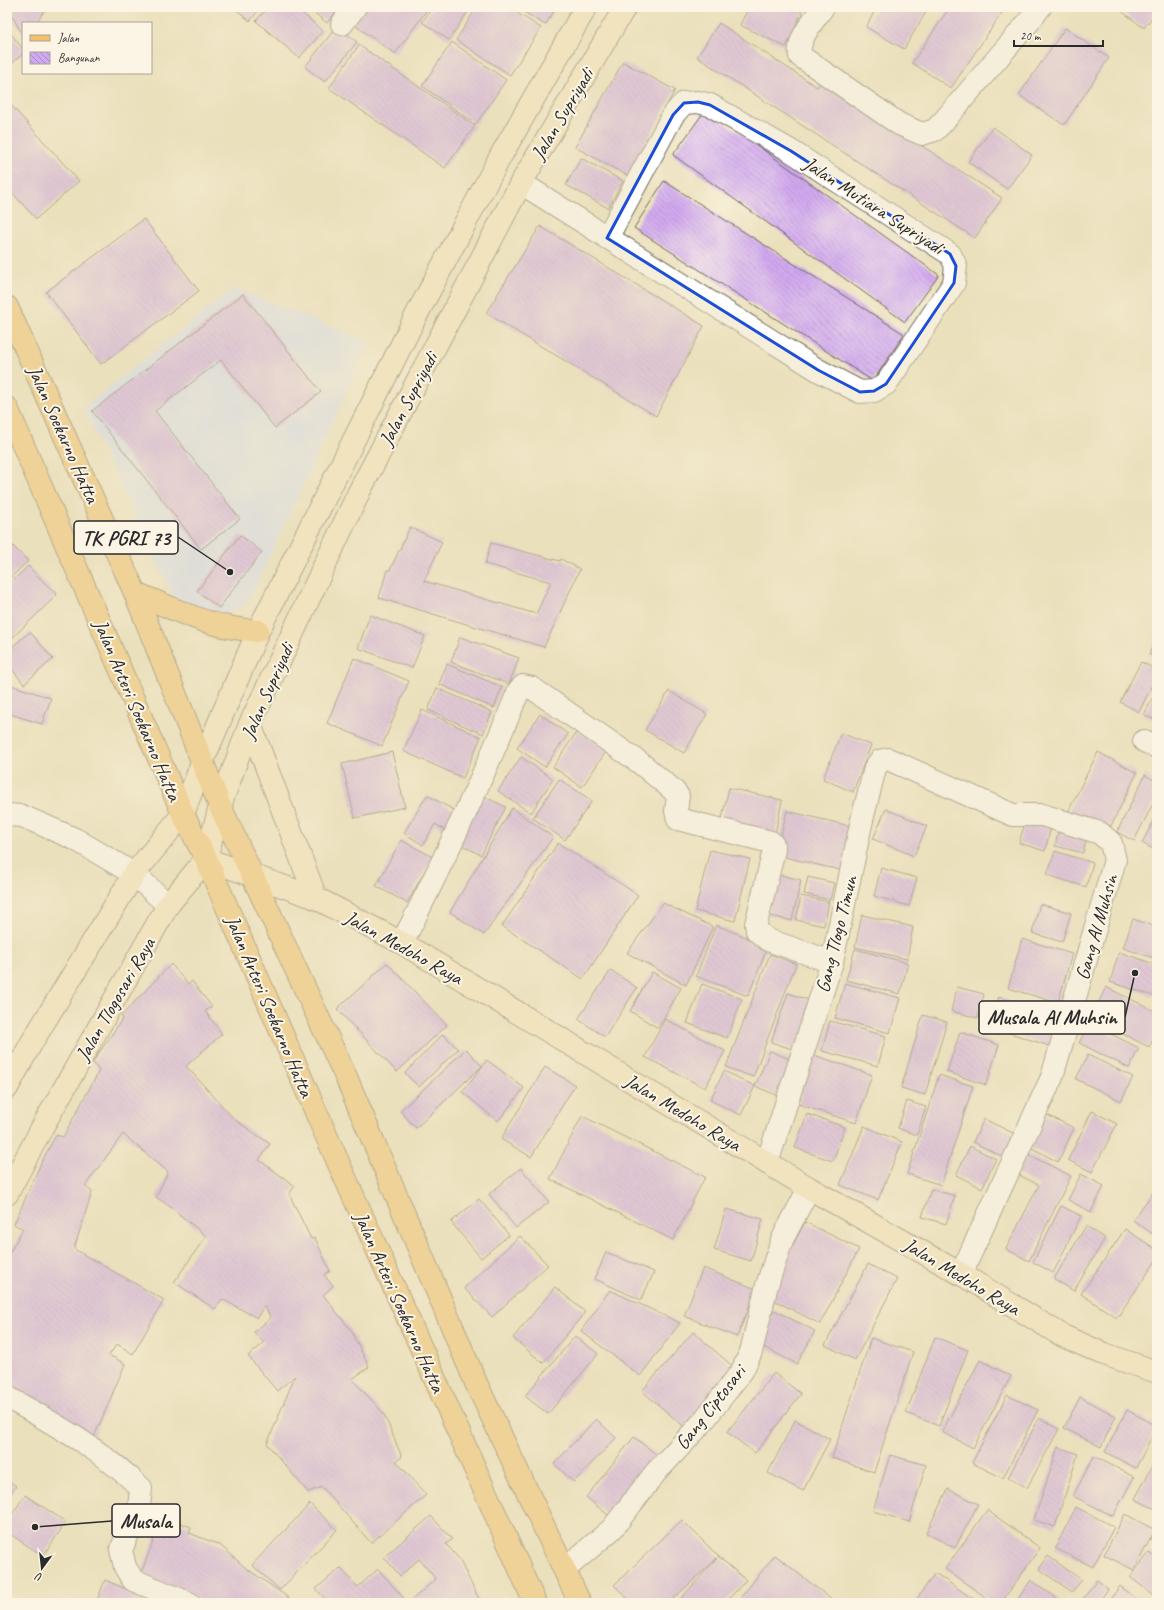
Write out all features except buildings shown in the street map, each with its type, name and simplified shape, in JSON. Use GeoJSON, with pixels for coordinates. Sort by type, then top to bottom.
{"type":"FeatureCollection","features":[{"type":"Feature","properties":{"kind":"main road","name":"Jalan Soekarno Hatta"},"geometry":{"type":"LineString","coordinates":[[7,307],[135,593],[203,760]]}},
{"type":"Feature","properties":{"kind":"main road","name":"Jalan Arteri Soekarno Hatta"},"geometry":{"type":"LineString","coordinates":[[7,408],[183,814],[206,859],[326,1135],[535,1603]]}},
{"type":"Feature","properties":{"kind":"main road"},"geometry":{"type":"LineString","coordinates":[[135,593],[179,612],[209,622],[227,627],[258,631]]}},
{"type":"Feature","properties":{"kind":"main road","name":"Jalan Arteri Soekarno Hatta"},"geometry":{"type":"LineString","coordinates":[[203,760],[220,806],[346,1076],[476,1383],[580,1603]]}},
{"type":"Feature","properties":{"kind":"street"},"geometry":{"type":"LineString","coordinates":[[342,24],[355,7]]}},
{"type":"Feature","properties":{"kind":"street","name":"Jalan Supriyadi"},"geometry":{"type":"LineString","coordinates":[[203,760],[258,631],[416,316],[496,165],[586,7]]}},
{"type":"Feature","properties":{"kind":"street","name":"Jalan Supriyadi"},"geometry":{"type":"LineString","coordinates":[[220,806],[250,724],[359,492],[521,183],[625,7]]}},
{"type":"Feature","properties":{"kind":"street"},"geometry":{"type":"LineString","coordinates":[[823,7],[804,35],[799,49],[800,56],[899,124],[922,134],[935,130],[942,123],[1040,7]]}},
{"type":"Feature","properties":{"kind":"street","name":"Jalan Mutiara Supriyadi"},"geometry":{"type":"LineString","coordinates":[[521,183],[607,238],[818,370],[860,392],[874,391],[886,384],[954,283],[956,266],[950,254],[791,151],[710,105],[698,102],[684,103],[673,115],[607,238]]}},
{"type":"Feature","properties":{"kind":"street"},"geometry":{"type":"LineString","coordinates":[[334,480],[359,492]]}},
{"type":"Feature","properties":{"kind":"street"},"geometry":{"type":"LineString","coordinates":[[402,943],[439,871],[493,754],[519,690],[523,686],[532,688],[639,762],[673,790],[678,796],[676,811],[676,816],[678,819],[772,842],[774,850],[756,924],[757,931],[768,940],[832,962]]}},
{"type":"Feature","properties":{"kind":"street"},"geometry":{"type":"LineString","coordinates":[[250,724],[316,898]]}},
{"type":"Feature","properties":{"kind":"street","name":"Gang Tlogo Timun"},"geometry":{"type":"LineString","coordinates":[[767,1163],[832,962],[861,824],[875,768],[880,761],[888,759],[935,780]]}},
{"type":"Feature","properties":{"kind":"street"},"geometry":{"type":"LineString","coordinates":[[7,1088],[32,1042],[134,874],[183,814],[203,760]]}},
{"type":"Feature","properties":{"kind":"street","name":"Gang Al Muhsin"},"geometry":{"type":"LineString","coordinates":[[935,780],[1013,815],[1042,815],[1100,833],[1111,842],[1115,860],[1052,1077],[961,1274]]}},
{"type":"Feature","properties":{"kind":"street","name":"Jalan Tlogosari Raya"},"geometry":{"type":"LineString","coordinates":[[7,1194],[44,1124],[168,905],[206,859],[220,806]]}},
{"type":"Feature","properties":{"kind":"street"},"geometry":{"type":"LineString","coordinates":[[7,815],[22,816],[75,839],[134,874],[168,905]]}},
{"type":"Feature","properties":{"kind":"street","name":"Jalan Medoho Raya"},"geometry":{"type":"LineString","coordinates":[[206,859],[316,898],[402,943],[809,1188],[961,1274],[1063,1336],[1104,1354],[1157,1372]]}},
{"type":"Feature","properties":{"kind":"street","name":"Gang Ciptosari"},"geometry":{"type":"LineString","coordinates":[[565,1569],[612,1529],[656,1472],[701,1424],[742,1371],[751,1352],[766,1285],[782,1240],[809,1188]]}},
{"type":"Feature","properties":{"kind":"street"},"geometry":{"type":"LineString","coordinates":[[7,1397],[86,1444],[128,1475],[141,1488],[139,1508],[121,1550],[125,1567],[132,1580],[189,1603]]}},
{"type":"Feature","properties":{"kind":"highlighted area"},"geometry":{"type":"Polygon","coordinates":[[[698,102],[710,105],[791,151],[950,254],[956,266],[954,283],[886,384],[874,391],[860,392],[818,370],[607,238],[673,115],[684,103],[698,102]]]}},
{"type":"Feature","properties":{"kind":"shaded area"},"geometry":{"type":"Polygon","coordinates":[[[234,288],[370,342],[247,604],[216,619],[178,605],[83,408],[234,288]]]}},
{"type":"Feature","properties":{"kind":"place","name":"TK PGRI 73"},"geometry":{"type":"Point","coordinates":[230,572]}},
{"type":"Feature","properties":{"kind":"place","name":"Musala Al Muhsin"},"geometry":{"type":"Point","coordinates":[1135,973]}},
{"type":"Feature","properties":{"kind":"place","name":"Musala"},"geometry":{"type":"Point","coordinates":[35,1527]}}]}
